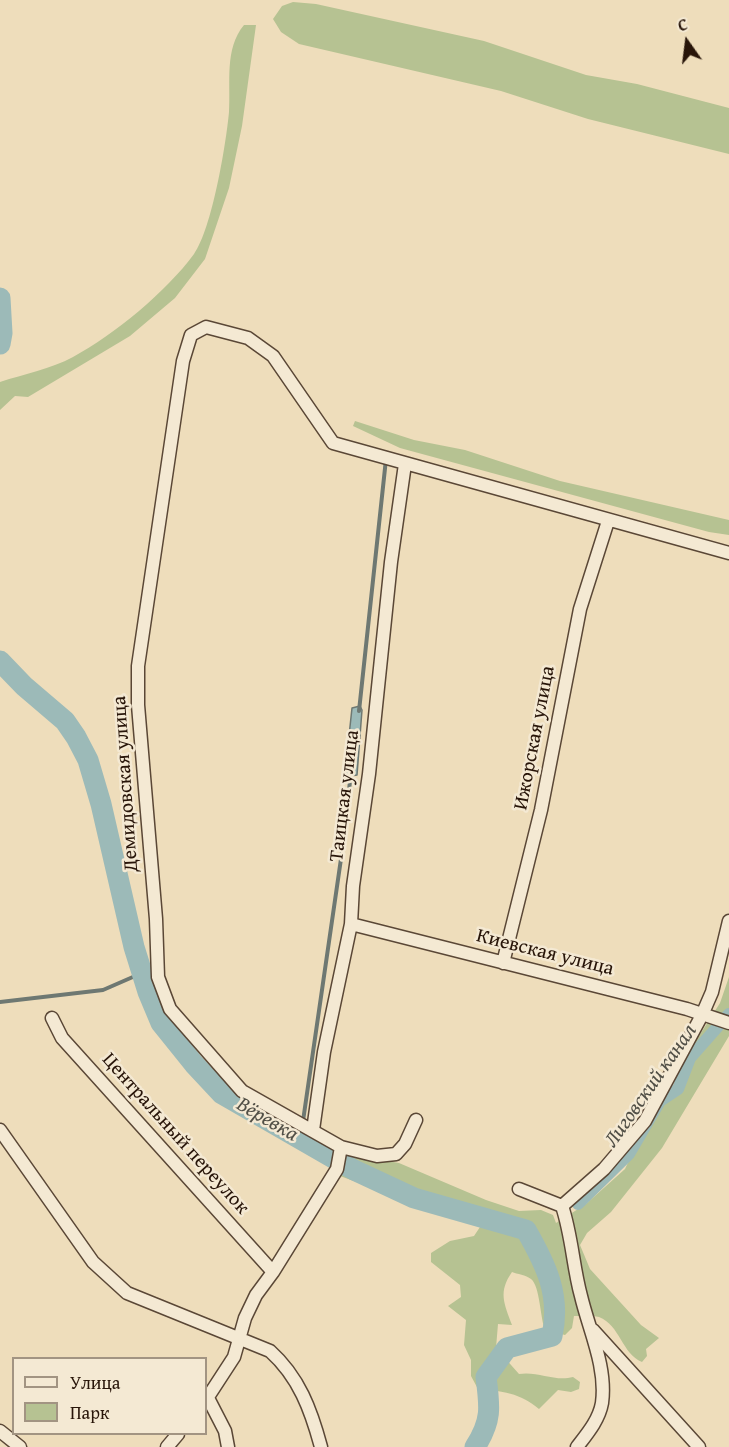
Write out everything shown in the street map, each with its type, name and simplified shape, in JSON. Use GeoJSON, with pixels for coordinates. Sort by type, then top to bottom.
{"type":"FeatureCollection","features":[{"type":"Feature","properties":{"kind":"street","name":"Демидовская улица"},"geometry":{"type":"LineString","coordinates":[[405,464],[333,443],[273,356],[248,338],[206,327],[191,334],[183,362],[138,666],[138,705],[156,919],[158,977],[170,1009],[242,1091],[341,1147],[377,1156],[396,1154],[405,1144],[416,1120]]}},
{"type":"Feature","properties":{"kind":"street"},"geometry":{"type":"LineString","coordinates":[[405,464],[729,553]]}},
{"type":"Feature","properties":{"kind":"street","name":"Таицкая улица"},"geometry":{"type":"LineString","coordinates":[[313,1130],[324,1052],[351,924],[353,886],[369,774],[391,562],[405,464]]}},
{"type":"Feature","properties":{"kind":"street","name":"Ижорская улица"},"geometry":{"type":"LineString","coordinates":[[503,963],[541,810],[580,609],[608,521]]}},
{"type":"Feature","properties":{"kind":"street"},"geometry":{"type":"LineString","coordinates":[[562,1206],[604,1169],[645,1121],[712,992],[729,921]]}},
{"type":"Feature","properties":{"kind":"street","name":"Киевская улица"},"geometry":{"type":"LineString","coordinates":[[351,924],[687,1009],[729,1023]]}},
{"type":"Feature","properties":{"kind":"street","name":"Центральный переулок"},"geometry":{"type":"LineString","coordinates":[[52,1018],[62,1038],[273,1272]]}},
{"type":"Feature","properties":{"kind":"street"},"geometry":{"type":"LineString","coordinates":[[0,1130],[93,1262],[127,1293],[270,1351],[295,1380],[311,1408],[321,1447]]}},
{"type":"Feature","properties":{"kind":"street"},"geometry":{"type":"LineString","coordinates":[[228,1447],[225,1431],[207,1399],[234,1357],[241,1339],[245,1318],[256,1294],[273,1272],[337,1169],[341,1147]]}},
{"type":"Feature","properties":{"kind":"street"},"geometry":{"type":"LineString","coordinates":[[519,1189],[562,1206]]}},
{"type":"Feature","properties":{"kind":"street"},"geometry":{"type":"LineString","coordinates":[[562,1206],[581,1297],[592,1329],[603,1390],[601,1407],[595,1422],[577,1447]]}},
{"type":"Feature","properties":{"kind":"street"},"geometry":{"type":"LineString","coordinates":[[592,1329],[699,1447]]}},
{"type":"Feature","properties":{"kind":"street"},"geometry":{"type":"LineString","coordinates":[[0,1431],[20,1447]]}},
{"type":"Feature","properties":{"kind":"street"},"geometry":{"type":"LineString","coordinates":[[167,1447],[177,1435]]}},
{"type":"Feature","properties":{"kind":"green space"},"geometry":{"type":"Polygon","coordinates":[[[293,2],[316,4],[484,41],[586,75],[637,84],[729,108],[729,154],[588,119],[501,91],[299,44],[281,32],[273,19],[282,6],[293,2]]]}},
{"type":"Feature","properties":{"kind":"green space"},"geometry":{"type":"Polygon","coordinates":[[[244,25],[256,25],[242,126],[229,188],[205,259],[175,298],[130,336],[28,397],[15,396],[0,410],[0,382],[56,365],[89,348],[155,297],[194,254],[207,226],[217,186],[229,112],[231,55],[238,34],[244,25]]]}},
{"type":"Feature","properties":{"kind":"green space"},"geometry":{"type":"Polygon","coordinates":[[[355,421],[414,440],[465,450],[560,481],[729,520],[729,535],[709,532],[400,448],[353,426],[355,421]]]}},
{"type":"Feature","properties":{"kind":"green space"},"geometry":{"type":"Polygon","coordinates":[[[729,977],[729,1036],[662,1148],[611,1212],[587,1233],[580,1245],[590,1269],[641,1325],[659,1338],[646,1349],[647,1356],[642,1362],[630,1353],[612,1326],[599,1317],[574,1316],[572,1328],[565,1335],[545,1330],[534,1283],[527,1276],[512,1272],[505,1286],[504,1298],[512,1325],[498,1324],[496,1348],[519,1374],[573,1377],[580,1382],[579,1389],[571,1392],[558,1390],[539,1409],[518,1396],[478,1389],[471,1376],[471,1360],[464,1345],[466,1320],[448,1306],[461,1297],[460,1285],[431,1262],[431,1253],[450,1241],[474,1236],[480,1227],[456,1207],[439,1198],[422,1206],[340,1176],[343,1160],[348,1154],[399,1163],[486,1200],[519,1211],[541,1210],[553,1215],[556,1223],[586,1204],[625,1169],[643,1131],[675,1086],[685,1058],[720,1003],[729,977]]]}},
{"type":"Feature","properties":{"kind":"water"},"geometry":{"type":"Polygon","coordinates":[[[360,706],[362,710],[357,775],[350,776],[345,773],[352,708],[360,706]]]}},
{"type":"Feature","properties":{"kind":"waterway","name":"Вёревка"},"geometry":{"type":"LineString","coordinates":[[0,298],[2,333],[0,344]]}},
{"type":"Feature","properties":{"kind":"waterway"},"geometry":{"type":"LineString","coordinates":[[359,711],[386,459]]}},
{"type":"Feature","properties":{"kind":"waterway","name":"Вёревка"},"geometry":{"type":"LineString","coordinates":[[0,661],[24,686],[65,721],[88,760],[101,804],[134,947],[148,992],[161,1023],[194,1064],[222,1094],[354,1170],[414,1198],[526,1230],[550,1281],[555,1307],[552,1336],[507,1348],[486,1377],[487,1421],[475,1447]]}},
{"type":"Feature","properties":{"kind":"waterway"},"geometry":{"type":"LineString","coordinates":[[303,1121],[343,845],[351,772]]}},
{"type":"Feature","properties":{"kind":"waterway"},"geometry":{"type":"LineString","coordinates":[[0,1002],[103,990],[142,973]]}},
{"type":"Feature","properties":{"kind":"waterway","name":"Лиговский канал"},"geometry":{"type":"LineString","coordinates":[[578,1204],[629,1154],[660,1101],[678,1089],[690,1058],[729,1014]]}},
{"type":"Feature","properties":{"kind":"waterway"},"geometry":{"type":"LineString","coordinates":[[300,1141],[302,1128]]}}]}
